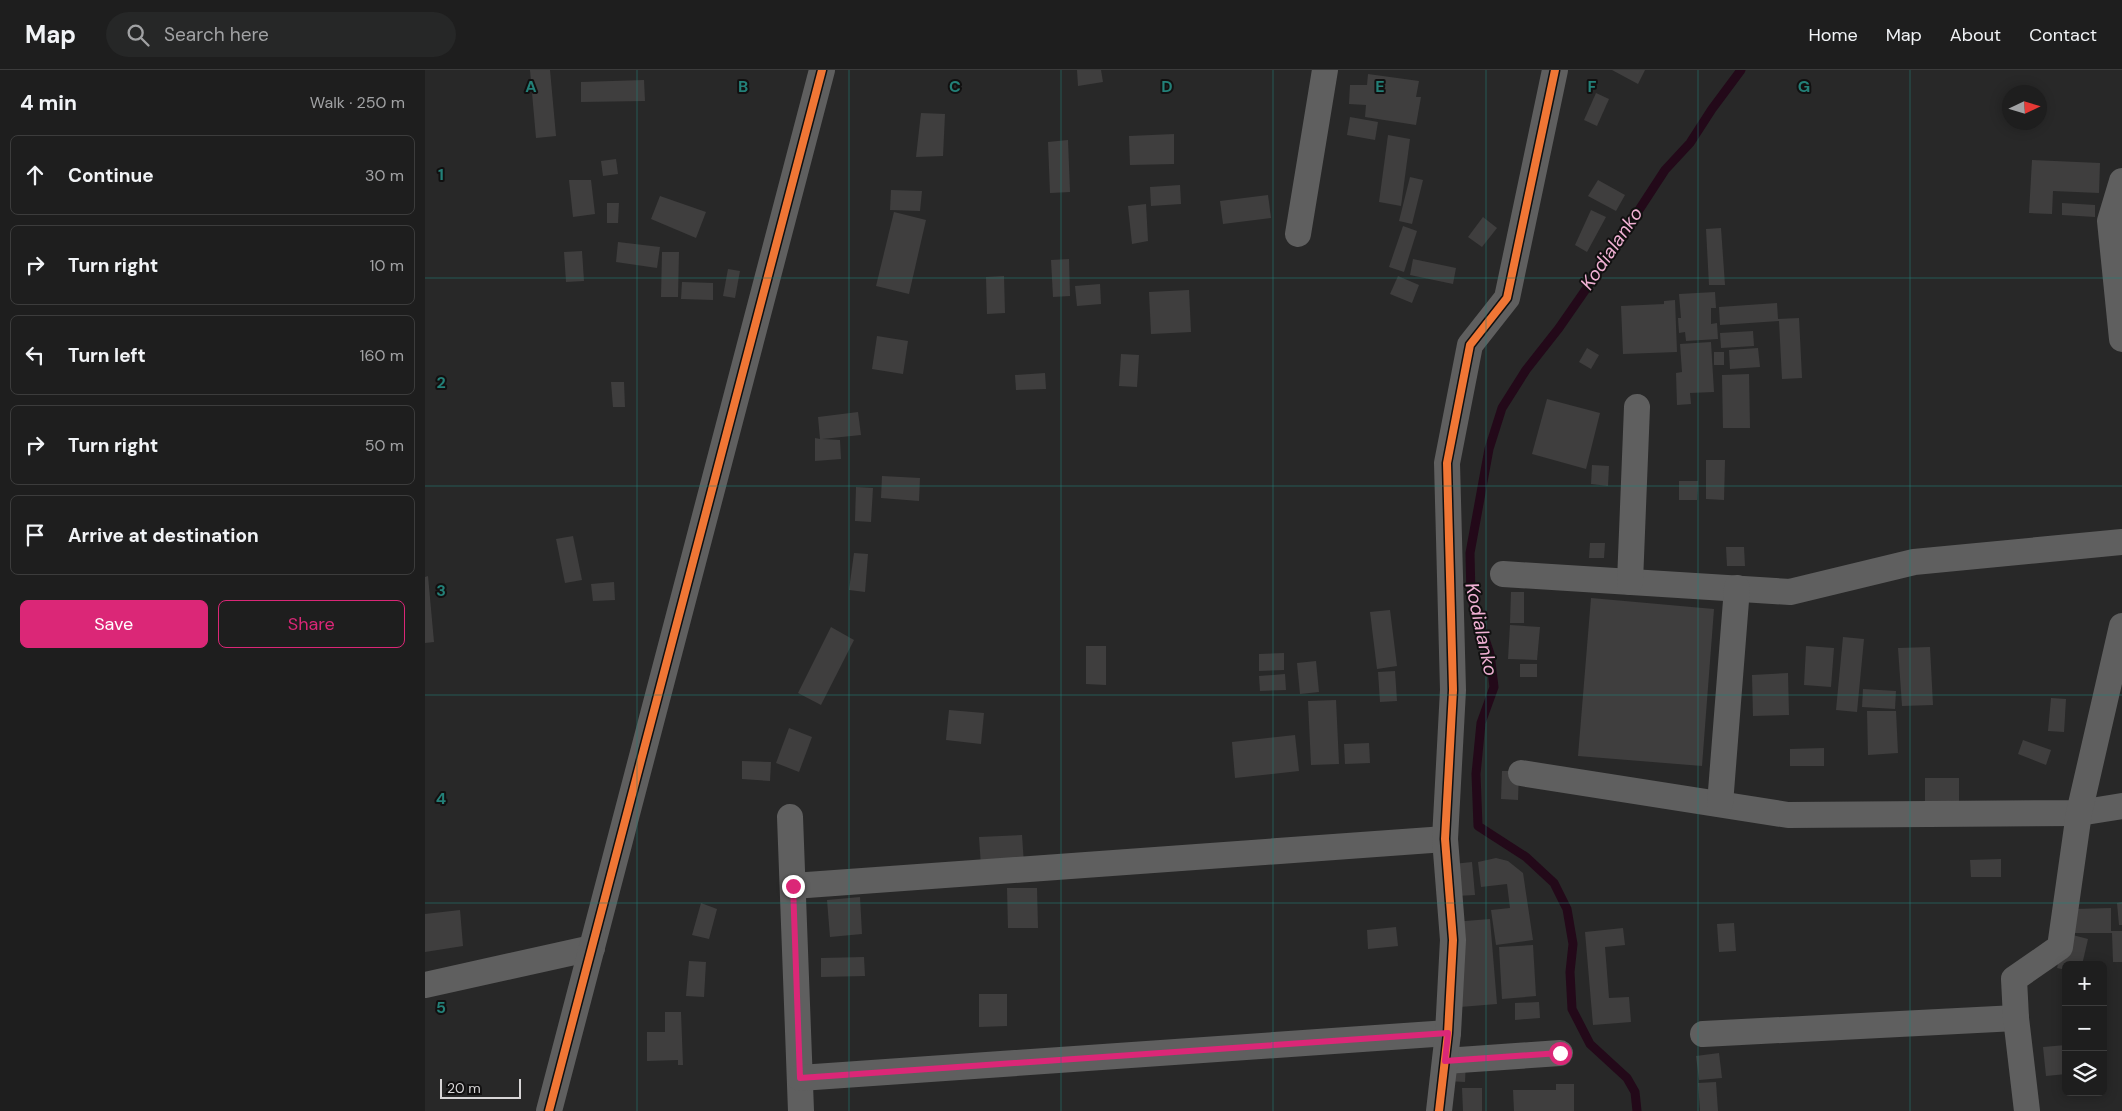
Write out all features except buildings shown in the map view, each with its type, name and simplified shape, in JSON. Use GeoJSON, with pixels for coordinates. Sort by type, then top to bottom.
{"type":"FeatureCollection","features":[{"type":"Feature","properties":{"kind":"street"},"geometry":{"type":"LineString","coordinates":[[549,1111],[822,70]]}},
{"type":"Feature","properties":{"kind":"street"},"geometry":{"type":"LineString","coordinates":[[1298,234],[1325,70]]}},
{"type":"Feature","properties":{"kind":"street"},"geometry":{"type":"LineString","coordinates":[[1439,1111],[1448,1033],[1453,940],[1445,839],[1453,690],[1447,463],[1470,345],[1507,298],[1555,70]]}},
{"type":"Feature","properties":{"kind":"street"},"geometry":{"type":"LineString","coordinates":[[2122,181],[2110,221],[2122,338]]}},
{"type":"Feature","properties":{"kind":"street"},"geometry":{"type":"LineString","coordinates":[[1630,582],[1637,407]]}},
{"type":"Feature","properties":{"kind":"street"},"geometry":{"type":"LineString","coordinates":[[1503,574],[1790,592],[1914,562],[2122,542]]}},
{"type":"Feature","properties":{"kind":"street"},"geometry":{"type":"LineString","coordinates":[[1720,804],[1737,588]]}},
{"type":"Feature","properties":{"kind":"street"},"geometry":{"type":"LineString","coordinates":[[2027,1111],[2016,1018],[2014,979],[2060,947],[2079,813],[2122,626]]}},
{"type":"Feature","properties":{"kind":"street"},"geometry":{"type":"LineString","coordinates":[[1521,773],[1787,815],[2079,813],[2122,806]]}},
{"type":"Feature","properties":{"kind":"street"},"geometry":{"type":"LineString","coordinates":[[790,817],[801,1111]]}},
{"type":"Feature","properties":{"kind":"street"},"geometry":{"type":"LineString","coordinates":[[793,886],[1445,839]]}},
{"type":"Feature","properties":{"kind":"street"},"geometry":{"type":"LineString","coordinates":[[425,986],[592,948]]}},
{"type":"Feature","properties":{"kind":"street"},"geometry":{"type":"LineString","coordinates":[[1703,1034],[2016,1018]]}},
{"type":"Feature","properties":{"kind":"street"},"geometry":{"type":"LineString","coordinates":[[800,1078],[1448,1033]]}},
{"type":"Feature","properties":{"kind":"street"},"geometry":{"type":"LineString","coordinates":[[1445,1061],[1560,1053]]}},
{"type":"Feature","properties":{"kind":"waterway","name":"Kodialanko"},"geometry":{"type":"LineString","coordinates":[[1637,1111],[1635,1092],[1627,1078],[1590,1044],[1572,1009],[1570,972],[1573,944],[1567,909],[1554,883],[1526,857],[1478,826],[1476,774],[1481,723],[1494,687],[1490,654],[1471,597],[1470,553],[1489,449],[1502,408],[1526,370],[1559,328],[1609,256],[1665,170],[1690,143],[1741,70]]}},
{"type":"Feature","properties":{"kind":"cycle path"},"geometry":{"type":"LineString","coordinates":[[549,1111],[822,70]]}},
{"type":"Feature","properties":{"kind":"cycle path"},"geometry":{"type":"LineString","coordinates":[[1439,1111],[1448,1033],[1453,940],[1445,839],[1453,690],[1447,463],[1470,345],[1507,298],[1555,70]]}},
{"type":"Feature","properties":{"kind":"route"},"geometry":{"type":"LineString","coordinates":[[793,886],[800,1078],[1448,1033],[1445,1061],[1560,1053]]}}]}
